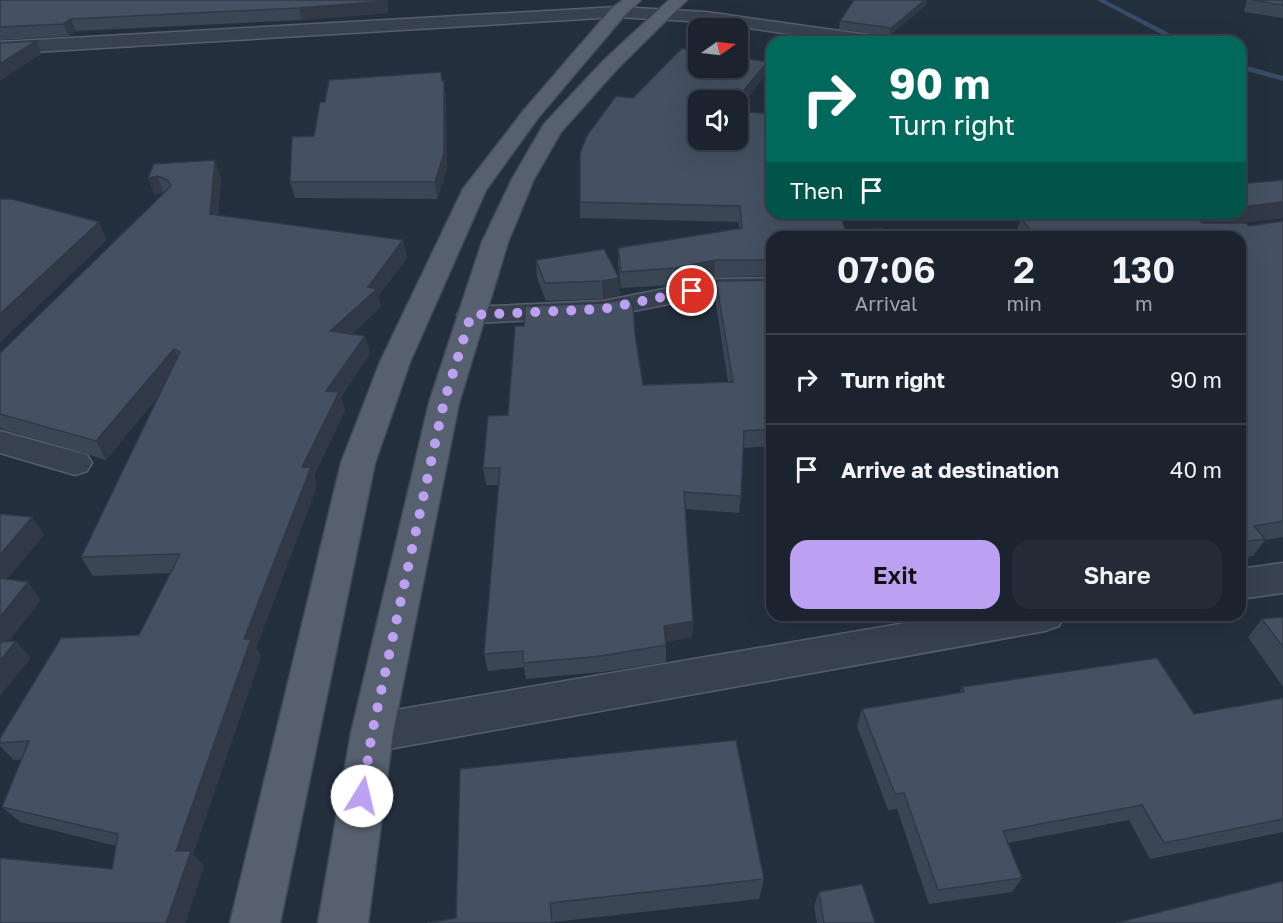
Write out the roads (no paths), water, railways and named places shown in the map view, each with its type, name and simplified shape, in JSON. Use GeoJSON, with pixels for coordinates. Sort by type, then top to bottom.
{"type":"FeatureCollection","features":[{"type":"Feature","properties":{"kind":"main road"},"geometry":{"type":"LineString","coordinates":[[255,923],[358,464],[395,362],[475,189],[531,114],[626,6]]}},
{"type":"Feature","properties":{"kind":"main road"},"geometry":{"type":"LineString","coordinates":[[343,923],[372,733],[444,402],[495,242],[524,179],[552,129],[611,64],[672,7]]}},
{"type":"Feature","properties":{"kind":"street"},"geometry":{"type":"LineString","coordinates":[[0,48],[626,6],[672,7],[706,17],[841,36]]}},
{"type":"Feature","properties":{"kind":"street"},"geometry":{"type":"LineString","coordinates":[[471,315],[603,309],[714,287],[766,285]]}},
{"type":"Feature","properties":{"kind":"street"},"geometry":{"type":"LineString","coordinates":[[0,442],[75,463]]}},
{"type":"Feature","properties":{"kind":"street"},"geometry":{"type":"LineString","coordinates":[[1246,583],[1283,578]]}},
{"type":"Feature","properties":{"kind":"street"},"geometry":{"type":"LineString","coordinates":[[372,733],[1011,621]]}},
{"type":"Feature","properties":{"kind":"waterway"},"geometry":{"type":"LineString","coordinates":[[1100,0],[1170,36]]}},
{"type":"Feature","properties":{"kind":"waterway"},"geometry":{"type":"LineString","coordinates":[[1246,68],[1283,79]]}}]}
